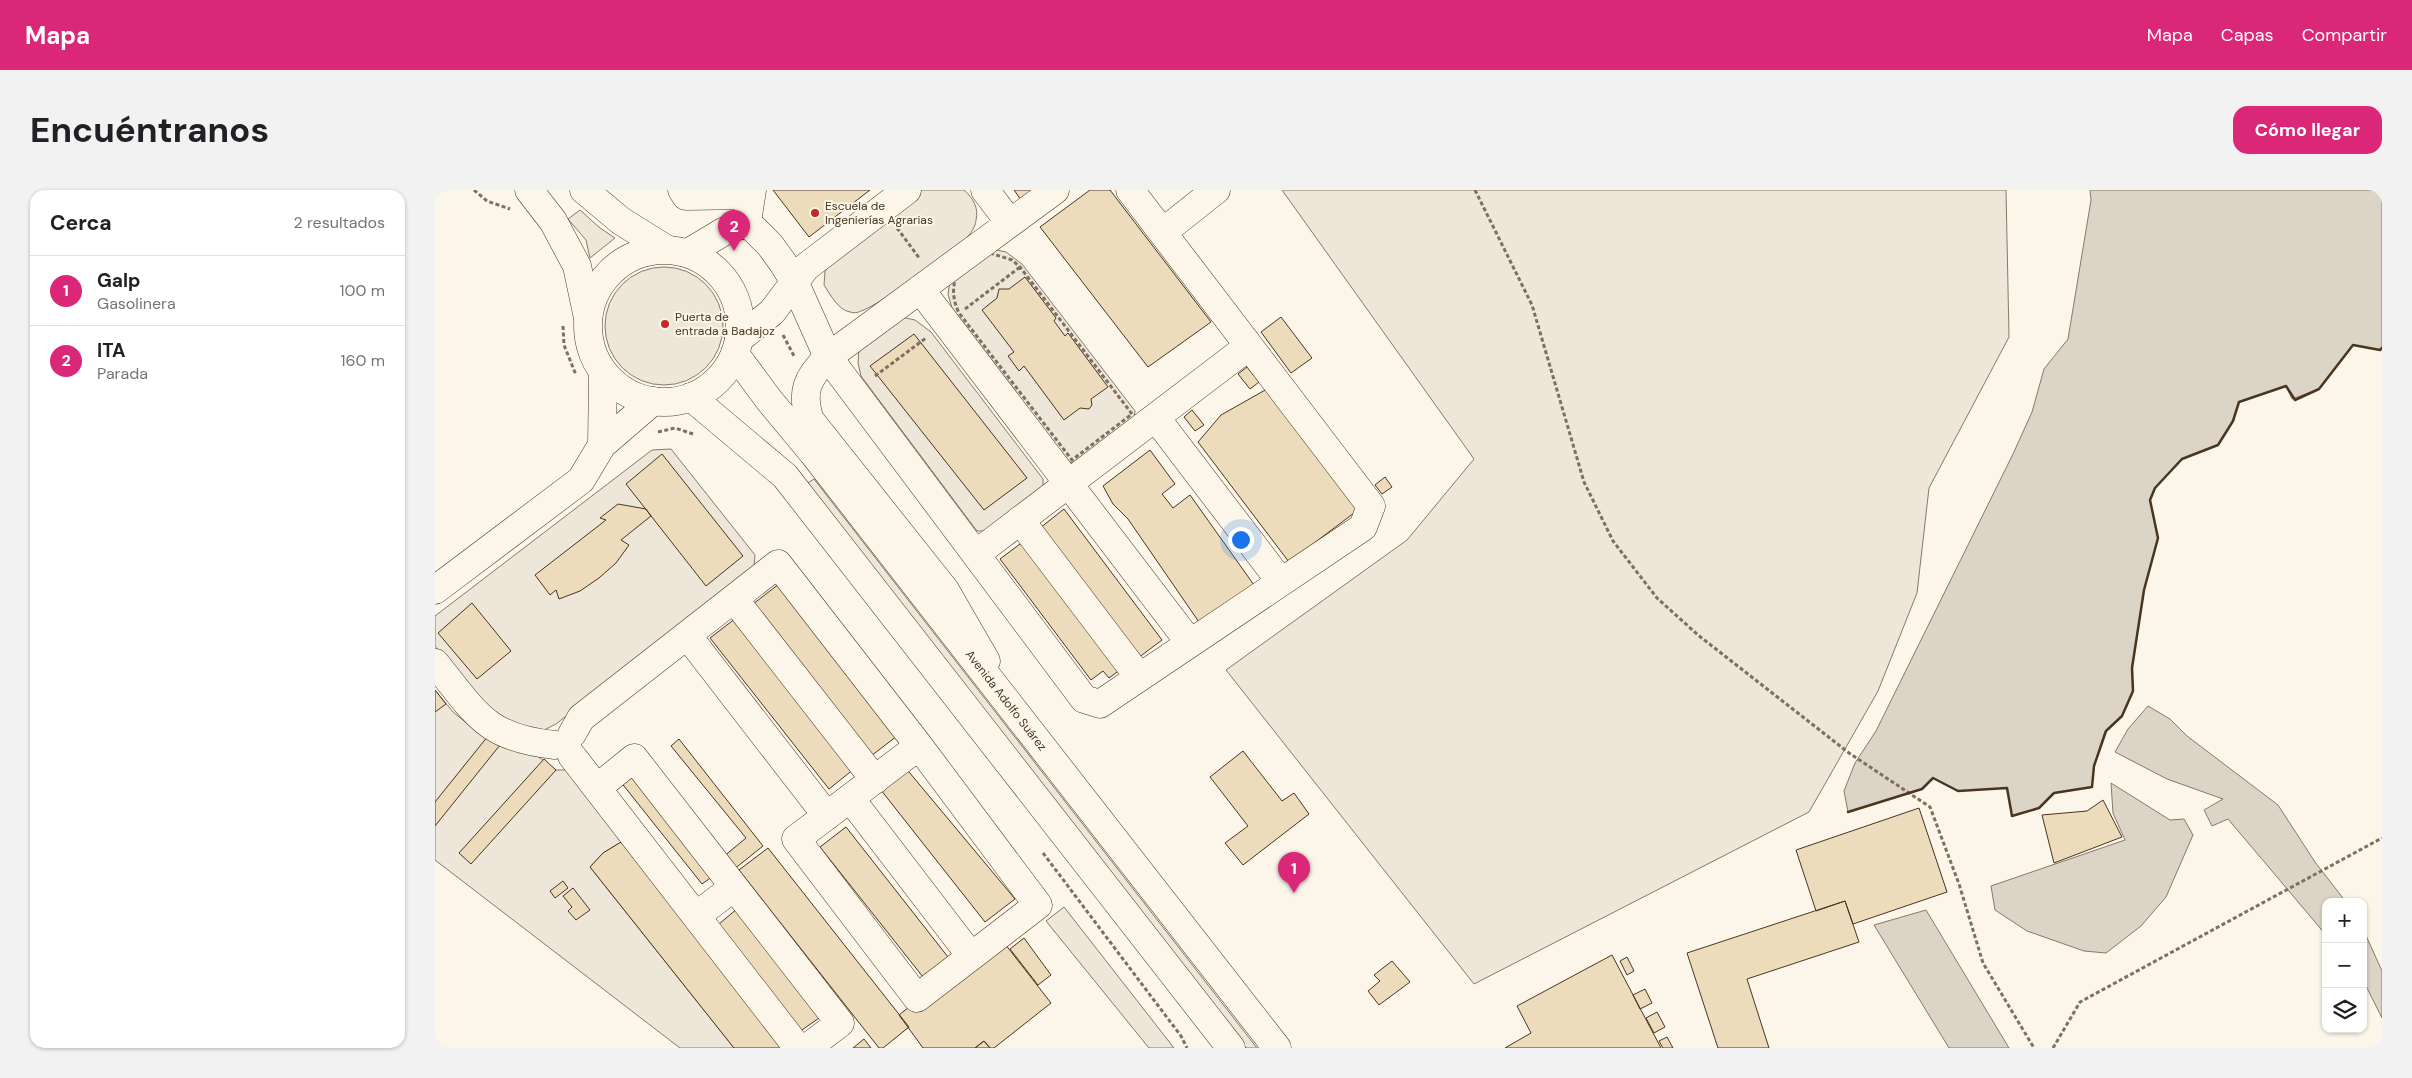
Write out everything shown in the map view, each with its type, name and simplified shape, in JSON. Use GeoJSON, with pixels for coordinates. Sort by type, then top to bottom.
{"type":"FeatureCollection","features":[{"type":"Feature","properties":{"kind":"main road"},"geometry":{"type":"LineString","coordinates":[[529,190],[553,221],[577,266],[588,318],[591,347],[603,373],[617,386],[634,396],[653,401],[672,402],[691,397],[709,387],[725,372],[737,346],[740,317],[731,290],[723,277],[707,262],[677,251],[621,221],[584,190]]}},
{"type":"Feature","properties":{"kind":"main road"},"geometry":{"type":"LineString","coordinates":[[682,190],[687,196],[751,193],[747,222]]}},
{"type":"Feature","properties":{"kind":"main road"},"geometry":{"type":"LineString","coordinates":[[737,346],[771,312],[794,281],[817,258],[907,190]]}},
{"type":"Feature","properties":{"kind":"main road"},"geometry":{"type":"LineString","coordinates":[[985,190],[1010,223]]}},
{"type":"Feature","properties":{"kind":"main road"},"geometry":{"type":"LineString","coordinates":[[1025,726],[945,590],[810,420],[805,406],[807,383],[814,371],[828,357],[1055,190]]}},
{"type":"Feature","properties":{"kind":"main road"},"geometry":{"type":"LineString","coordinates":[[747,222],[770,245],[794,281],[828,357],[1084,699],[1100,704],[1363,528],[1371,506],[1130,190]]}},
{"type":"Feature","properties":{"kind":"main road"},"geometry":{"type":"LineString","coordinates":[[1163,232],[1216,190]]}},
{"type":"Feature","properties":{"kind":"main road"},"geometry":{"type":"LineString","coordinates":[[588,318],[594,296],[605,276],[623,261],[643,252],[677,251],[747,222]]}},
{"type":"Feature","properties":{"kind":"main road"},"geometry":{"type":"LineString","coordinates":[[927,284],[945,323],[1190,643]]}},
{"type":"Feature","properties":{"kind":"main road","name":"Avenida Adolfo Suárez"},"geometry":{"type":"LineString","coordinates":[[737,346],[769,400],[813,452],[1277,1048]]}},
{"type":"Feature","properties":{"kind":"main road"},"geometry":{"type":"LineString","coordinates":[[976,554],[1068,484],[1144,416],[1249,346]]}},
{"type":"Feature","properties":{"kind":"main road"},"geometry":{"type":"LineString","coordinates":[[602,445],[603,373]]}},
{"type":"Feature","properties":{"kind":"main road"},"geometry":{"type":"LineString","coordinates":[[691,397],[785,476],[1231,1048]]}},
{"type":"Feature","properties":{"kind":"main road"},"geometry":{"type":"LineString","coordinates":[[435,590],[581,480],[602,445],[653,401]]}},
{"type":"Feature","properties":{"kind":"main road"},"geometry":{"type":"LineString","coordinates":[[1144,416],[1281,582]]}},
{"type":"Feature","properties":{"kind":"main road"},"geometry":{"type":"LineString","coordinates":[[1020,520],[1139,677]]}},
{"type":"Feature","properties":{"kind":"main road"},"geometry":{"type":"LineString","coordinates":[[566,745],[581,718],[779,564],[919,746],[1038,905],[917,998],[796,839],[919,746]]}},
{"type":"Feature","properties":{"kind":"main road"},"geometry":{"type":"LineString","coordinates":[[734,599],[875,780]]}},
{"type":"Feature","properties":{"kind":"main road"},"geometry":{"type":"LineString","coordinates":[[687,635],[827,816]]}},
{"type":"Feature","properties":{"kind":"main road"},"geometry":{"type":"LineString","coordinates":[[435,663],[475,712],[492,728],[513,738],[566,745],[597,788],[798,1048]]}},
{"type":"Feature","properties":{"kind":"main road"},"geometry":{"type":"LineString","coordinates":[[597,788],[634,758],[840,1023],[807,1048]]}},
{"type":"Feature","properties":{"kind":"main road"},"geometry":{"type":"LineString","coordinates":[[850,798],[971,956]]}},
{"type":"Feature","properties":{"kind":"main road"},"geometry":{"type":"LineString","coordinates":[[696,916],[734,887]]}},
{"type":"Feature","properties":{"kind":"path"},"geometry":{"type":"LineString","coordinates":[[1475,190],[1532,305],[1584,482],[1613,541],[1657,598],[1698,635],[1849,753],[1930,807],[1959,884],[1983,963],[2034,1048]]}},
{"type":"Feature","properties":{"kind":"path"},"geometry":{"type":"LineString","coordinates":[[883,209],[927,284]]}},
{"type":"Feature","properties":{"kind":"path"},"geometry":{"type":"LineString","coordinates":[[854,391],[1020,267],[1144,416]]}},
{"type":"Feature","properties":{"kind":"path"},"geometry":{"type":"LineString","coordinates":[[2053,1048],[2080,1002],[2382,838]]}},
{"type":"Feature","properties":{"kind":"shaded area"},"geometry":{"type":"Polygon","coordinates":[[[921,190],[964,190],[973,200],[977,211],[971,232],[936,263],[884,299],[860,312],[846,311],[835,301],[824,285],[825,271],[850,243],[921,190]]]}},
{"type":"Feature","properties":{"kind":"shaded area"},"geometry":{"type":"Polygon","coordinates":[[[1282,190],[2006,190],[2009,337],[1929,488],[1917,593],[1878,691],[1809,812],[1474,984],[1226,670],[1407,540],[1474,459],[1282,190]]]}},
{"type":"Feature","properties":{"kind":"shaded area"},"geometry":{"type":"Polygon","coordinates":[[[2090,190],[2382,190],[2382,348],[2380,350],[2353,345],[2319,389],[2292,399],[2286,386],[2239,402],[2233,421],[2218,445],[2181,459],[2155,488],[2150,500],[2158,538],[2144,590],[2132,668],[2133,691],[2122,716],[2105,731],[2094,766],[2092,787],[2054,793],[2039,808],[2012,816],[2007,788],[1958,791],[1933,778],[1922,789],[1848,812],[1844,791],[1855,763],[1876,731],[2013,454],[2032,412],[2044,369],[2068,339],[2091,200],[2090,190]]]}},
{"type":"Feature","properties":{"kind":"shaded area"},"geometry":{"type":"Polygon","coordinates":[[[580,210],[600,228],[615,238],[590,258],[586,240],[568,219],[580,210]]]}},
{"type":"Feature","properties":{"kind":"shaded area"},"geometry":{"type":"Polygon","coordinates":[[[992,249],[1006,252],[1022,264],[1135,411],[1134,418],[1076,463],[1069,462],[952,308],[948,294],[950,280],[992,249]]]}},
{"type":"Feature","properties":{"kind":"shaded area"},"geometry":{"type":"Polygon","coordinates":[[[664,267],[675,268],[697,277],[713,293],[722,315],[722,337],[713,359],[697,375],[675,384],[664,385],[653,384],[631,375],[615,359],[606,337],[605,326],[606,315],[615,293],[631,277],[653,268],[664,267]]]}},
{"type":"Feature","properties":{"kind":"shaded area"},"geometry":{"type":"Polygon","coordinates":[[[901,317],[915,320],[931,332],[1043,479],[1043,487],[984,531],[977,531],[861,376],[858,363],[859,349],[901,317]]]}},
{"type":"Feature","properties":{"kind":"shaded area"},"geometry":{"type":"Polygon","coordinates":[[[671,449],[755,555],[754,567],[556,724],[542,731],[520,731],[478,701],[435,646],[435,616],[652,450],[671,449]]]}},
{"type":"Feature","properties":{"kind":"shaded area"},"geometry":{"type":"Polygon","coordinates":[[[814,479],[1257,1048],[1246,1048],[806,484],[814,479]]]}},
{"type":"Feature","properties":{"kind":"shaded area"},"geometry":{"type":"Polygon","coordinates":[[[435,690],[453,712],[474,729],[528,749],[556,770],[572,770],[621,842],[603,853],[590,867],[734,1048],[680,1048],[435,860],[435,690]]]}},
{"type":"Feature","properties":{"kind":"shaded area"},"geometry":{"type":"Polygon","coordinates":[[[2148,706],[2170,719],[2187,736],[2278,805],[2315,862],[2343,898],[2322,898],[2322,930],[2228,819],[2212,826],[2204,810],[2223,799],[2167,779],[2115,752],[2128,729],[2148,706]]]}},
{"type":"Feature","properties":{"kind":"shaded area"},"geometry":{"type":"Polygon","coordinates":[[[2111,783],[2170,820],[2184,819],[2193,835],[2166,897],[2141,926],[2106,953],[2084,951],[2027,931],[1995,910],[1991,886],[2125,840],[2113,813],[2111,783]]]}},
{"type":"Feature","properties":{"kind":"shaded area"},"geometry":{"type":"Polygon","coordinates":[[[1064,907],[1174,1048],[1149,1048],[1046,921],[1064,907]]]}},
{"type":"Feature","properties":{"kind":"shaded area"},"geometry":{"type":"Polygon","coordinates":[[[1926,910],[2009,1048],[1949,1048],[1874,925],[1926,910]]]}},
{"type":"Feature","properties":{"kind":"shaded area"},"geometry":{"type":"Polygon","coordinates":[[[2367,938],[2382,971],[2382,1018],[2367,988],[2367,938]]]}},
{"type":"Feature","properties":{"kind":"building","name":"Escuela de Ingenierías Agrarias"},"geometry":{"type":"Polygon","coordinates":[[[773,190],[870,190],[809,237],[773,190]]]}},
{"type":"Feature","properties":{"kind":"building"},"geometry":{"type":"Polygon","coordinates":[[[1014,190],[1034,190],[1021,200],[1014,190]]]}},
{"type":"Feature","properties":{"kind":"building"},"geometry":{"type":"Polygon","coordinates":[[[1090,190],[1110,190],[1211,322],[1148,367],[1040,227],[1090,190]]]}},
{"type":"Feature","properties":{"kind":"building"},"geometry":{"type":"Polygon","coordinates":[[[1025,277],[1056,318],[1054,321],[1065,336],[1068,333],[1108,387],[1091,399],[1092,405],[1089,409],[1080,408],[1064,420],[1024,366],[1019,371],[1008,356],[1014,352],[982,310],[997,298],[999,289],[1009,289],[1025,277]]]}},
{"type":"Feature","properties":{"kind":"building"},"geometry":{"type":"Polygon","coordinates":[[[1281,317],[1312,358],[1291,373],[1261,332],[1281,317]]]}},
{"type":"Feature","properties":{"kind":"building"},"geometry":{"type":"Polygon","coordinates":[[[914,334],[1027,478],[984,510],[870,366],[914,334]]]}},
{"type":"Feature","properties":{"kind":"building"},"geometry":{"type":"Polygon","coordinates":[[[1247,367],[1259,382],[1250,389],[1238,374],[1247,367]]]}},
{"type":"Feature","properties":{"kind":"building"},"geometry":{"type":"Polygon","coordinates":[[[1267,389],[1358,510],[1289,562],[1198,442],[1221,415],[1267,389]]]}},
{"type":"Feature","properties":{"kind":"building"},"geometry":{"type":"Polygon","coordinates":[[[1192,410],[1204,425],[1195,431],[1184,417],[1192,410]]]}},
{"type":"Feature","properties":{"kind":"building"},"geometry":{"type":"Polygon","coordinates":[[[1150,450],[1175,484],[1162,494],[1173,508],[1190,495],[1254,585],[1201,625],[1128,519],[1113,504],[1103,486],[1150,450]]]}},
{"type":"Feature","properties":{"kind":"building"},"geometry":{"type":"Polygon","coordinates":[[[662,454],[743,556],[706,586],[626,484],[662,454]]]}},
{"type":"Feature","properties":{"kind":"building"},"geometry":{"type":"Polygon","coordinates":[[[1385,477],[1392,487],[1382,494],[1375,485],[1385,477]]]}},
{"type":"Feature","properties":{"kind":"building"},"geometry":{"type":"Polygon","coordinates":[[[618,504],[646,509],[651,516],[621,540],[629,545],[616,563],[599,578],[580,591],[559,599],[556,590],[550,595],[535,575],[606,520],[600,518],[618,504]]]}},
{"type":"Feature","properties":{"kind":"building"},"geometry":{"type":"Polygon","coordinates":[[[1064,509],[1162,640],[1138,658],[1040,528],[1064,509]]]}},
{"type":"Feature","properties":{"kind":"building"},"geometry":{"type":"Polygon","coordinates":[[[1024,541],[1121,669],[1109,678],[1103,671],[1091,680],[1000,559],[1024,541]]]}},
{"type":"Feature","properties":{"kind":"building"},"geometry":{"type":"Polygon","coordinates":[[[779,584],[897,736],[871,756],[753,604],[779,584]]]}},
{"type":"Feature","properties":{"kind":"building"},"geometry":{"type":"Polygon","coordinates":[[[472,603],[511,651],[477,679],[438,633],[472,603]]]}},
{"type":"Feature","properties":{"kind":"building"},"geometry":{"type":"Polygon","coordinates":[[[736,618],[854,769],[829,789],[710,638],[736,618]]]}},
{"type":"Feature","properties":{"kind":"building"},"geometry":{"type":"Polygon","coordinates":[[[435,690],[446,704],[435,712],[435,690]]]}},
{"type":"Feature","properties":{"kind":"building"},"geometry":{"type":"Polygon","coordinates":[[[488,736],[500,745],[435,826],[435,802],[488,736]]]}},
{"type":"Feature","properties":{"kind":"building"},"geometry":{"type":"Polygon","coordinates":[[[679,739],[763,846],[733,870],[723,857],[746,838],[671,746],[679,739]]]}},
{"type":"Feature","properties":{"kind":"building"},"geometry":{"type":"Polygon","coordinates":[[[1243,751],[1282,801],[1294,793],[1309,814],[1243,865],[1225,843],[1248,826],[1210,777],[1243,751]]]}},
{"type":"Feature","properties":{"kind":"building"},"geometry":{"type":"Polygon","coordinates":[[[544,759],[556,770],[471,864],[459,853],[544,759]]]}},
{"type":"Feature","properties":{"kind":"building"},"geometry":{"type":"Polygon","coordinates":[[[904,766],[1015,899],[985,922],[877,785],[904,766]]]}},
{"type":"Feature","properties":{"kind":"building"},"geometry":{"type":"Polygon","coordinates":[[[632,772],[713,876],[702,884],[620,781],[632,772]]]}},
{"type":"Feature","properties":{"kind":"building"},"geometry":{"type":"Polygon","coordinates":[[[2103,800],[2122,837],[2054,863],[2042,815],[2087,811],[2103,800]]]}},
{"type":"Feature","properties":{"kind":"building"},"geometry":{"type":"Polygon","coordinates":[[[1919,808],[1947,892],[1853,924],[1845,901],[1816,911],[1796,850],[1919,808]]]}},
{"type":"Feature","properties":{"kind":"building"},"geometry":{"type":"Polygon","coordinates":[[[846,827],[948,957],[923,977],[820,847],[846,827]]]}},
{"type":"Feature","properties":{"kind":"building"},"geometry":{"type":"Polygon","coordinates":[[[621,842],[782,1048],[734,1048],[590,867],[603,853],[621,842]]]}},
{"type":"Feature","properties":{"kind":"building"},"geometry":{"type":"Polygon","coordinates":[[[768,848],[909,1027],[883,1048],[879,1048],[739,870],[768,848]]]}},
{"type":"Feature","properties":{"kind":"building"},"geometry":{"type":"Polygon","coordinates":[[[563,881],[568,888],[555,898],[550,891],[563,881]]]}},
{"type":"Feature","properties":{"kind":"building"},"geometry":{"type":"Polygon","coordinates":[[[573,888],[590,910],[576,920],[568,911],[572,907],[563,896],[573,888]]]}},
{"type":"Feature","properties":{"kind":"building"},"geometry":{"type":"Polygon","coordinates":[[[1845,901],[1859,942],[1747,979],[1769,1048],[1718,1048],[1687,953],[1845,901]]]}},
{"type":"Feature","properties":{"kind":"building"},"geometry":{"type":"Polygon","coordinates":[[[738,908],[822,1016],[799,1032],[719,924],[738,908]]]}},
{"type":"Feature","properties":{"kind":"building"},"geometry":{"type":"Polygon","coordinates":[[[998,935],[1051,1003],[994,1048],[990,1048],[984,1041],[975,1048],[923,1048],[899,1015],[998,935]]]}},
{"type":"Feature","properties":{"kind":"building"},"geometry":{"type":"Polygon","coordinates":[[[1024,938],[1051,975],[1038,985],[1010,949],[1024,938]]]}},
{"type":"Feature","properties":{"kind":"building"},"geometry":{"type":"Polygon","coordinates":[[[1612,955],[1661,1048],[1505,1048],[1531,1033],[1517,1006],[1612,955]]]}},
{"type":"Feature","properties":{"kind":"building"},"geometry":{"type":"Polygon","coordinates":[[[1627,957],[1634,971],[1627,975],[1620,961],[1627,957]]]}},
{"type":"Feature","properties":{"kind":"building"},"geometry":{"type":"Polygon","coordinates":[[[1392,961],[1410,982],[1379,1005],[1368,991],[1380,981],[1374,975],[1392,961]]]}},
{"type":"Feature","properties":{"kind":"building"},"geometry":{"type":"Polygon","coordinates":[[[1645,989],[1652,1003],[1640,1009],[1633,995],[1645,989]]]}},
{"type":"Feature","properties":{"kind":"building"},"geometry":{"type":"Polygon","coordinates":[[[1657,1012],[1665,1027],[1654,1033],[1646,1018],[1657,1012]]]}},
{"type":"Feature","properties":{"kind":"building"},"geometry":{"type":"Polygon","coordinates":[[[1667,1037],[1673,1048],[1663,1048],[1659,1041],[1667,1037]]]}},
{"type":"Feature","properties":{"kind":"building"},"geometry":{"type":"Polygon","coordinates":[[[864,1039],[871,1048],[853,1048],[864,1039]]]}},
{"type":"Feature","properties":{"kind":"building"},"geometry":{"type":"Polygon","coordinates":[[[984,1041],[990,1048],[975,1048],[984,1041]]]}},
{"type":"Feature","properties":{"kind":"wall"},"geometry":{"type":"LineString","coordinates":[[1848,812],[1922,789],[1933,778],[1958,791],[2007,788],[2012,816],[2039,808],[2054,793],[2092,787],[2094,766],[2106,731],[2122,716],[2133,691],[2132,668],[2144,590],[2158,538],[2150,500],[2155,488],[2182,459],[2218,445],[2233,421],[2239,402],[2286,386],[2295,400],[2319,389],[2353,345],[2380,350],[2382,348]]}},
{"type":"Feature","properties":{"kind":"place","name":"Escuela de Ingenierías Agrarias"},"geometry":{"type":"Point","coordinates":[815,213]}},
{"type":"Feature","properties":{"kind":"place","name":"ITA"},"geometry":{"type":"Point","coordinates":[734,251]}},
{"type":"Feature","properties":{"kind":"place","name":"Puerta de entrada a Badajoz"},"geometry":{"type":"Point","coordinates":[665,324]}},
{"type":"Feature","properties":{"kind":"place","name":"Galp"},"geometry":{"type":"Point","coordinates":[1294,893]}}]}
